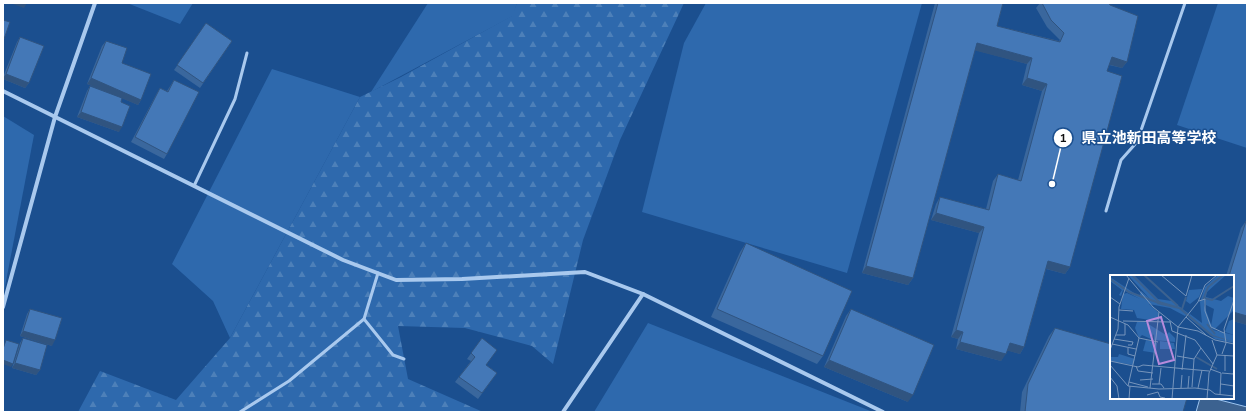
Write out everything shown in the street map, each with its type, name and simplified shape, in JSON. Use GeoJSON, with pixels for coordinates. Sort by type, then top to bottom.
{"type":"FeatureCollection","features":[{"type":"Feature","properties":{"kind":"street"},"geometry":{"type":"LineString","coordinates":[[3,306],[55,117],[96,3]]}},
{"type":"Feature","properties":{"kind":"street"},"geometry":{"type":"LineString","coordinates":[[3,91],[343,260],[396,280],[585,272],[643,294],[883,412]]}},
{"type":"Feature","properties":{"kind":"street"},"geometry":{"type":"LineString","coordinates":[[563,412],[643,294]]}},
{"type":"Feature","properties":{"kind":"lane"},"geometry":{"type":"LineString","coordinates":[[1106,211],[1121,160],[1137,142],[1186,3]]}},
{"type":"Feature","properties":{"kind":"lane"},"geometry":{"type":"LineString","coordinates":[[194,186],[235,99],[247,53]]}},
{"type":"Feature","properties":{"kind":"lane"},"geometry":{"type":"LineString","coordinates":[[240,412],[289,381],[364,319],[378,273]]}},
{"type":"Feature","properties":{"kind":"lane"},"geometry":{"type":"LineString","coordinates":[[364,319],[393,355],[404,359]]}},
{"type":"Feature","properties":{"kind":"green space"},"geometry":{"type":"Polygon","coordinates":[[[127,3],[193,3],[180,24],[127,3]]]}},
{"type":"Feature","properties":{"kind":"green space"},"geometry":{"type":"Polygon","coordinates":[[[428,3],[517,3],[513,16],[371,92],[428,3]]]}},
{"type":"Feature","properties":{"kind":"green space"},"geometry":{"type":"Polygon","coordinates":[[[517,3],[684,3],[620,140],[583,240],[553,364],[532,346],[465,328],[398,326],[408,379],[483,412],[78,412],[100,371],[176,400],[230,338],[360,97],[401,77],[512,16],[517,3]]]}},
{"type":"Feature","properties":{"kind":"green space"},"geometry":{"type":"Polygon","coordinates":[[[706,3],[922,3],[847,273],[642,212],[684,43],[706,3]]]}},
{"type":"Feature","properties":{"kind":"green space"},"geometry":{"type":"Polygon","coordinates":[[[1218,3],[1247,3],[1247,148],[1177,125],[1218,3]]]}},
{"type":"Feature","properties":{"kind":"green space"},"geometry":{"type":"Polygon","coordinates":[[[272,69],[360,97],[230,338],[213,301],[172,264],[272,69]]]}},
{"type":"Feature","properties":{"kind":"green space"},"geometry":{"type":"Polygon","coordinates":[[[3,116],[34,135],[3,297],[3,116]]]}},
{"type":"Feature","properties":{"kind":"green space"},"geometry":{"type":"Polygon","coordinates":[[[648,323],[873,412],[594,412],[648,323]]]}},
{"type":"Feature","properties":{"kind":"shaded area"},"geometry":{"type":"Polygon","coordinates":[[[1200,399],[1216,399],[1247,407],[1247,412],[1196,412],[1200,399]]]}},
{"type":"Feature","properties":{"kind":"building"},"geometry":{"type":"Polygon","coordinates":[[[938,3],[1003,3],[997,26],[1060,42],[1064,33],[1051,20],[1042,3],[1108,3],[1138,16],[1127,62],[1112,57],[1107,71],[1122,76],[1070,267],[1048,261],[1024,347],[1010,343],[1006,354],[960,342],[963,332],[956,330],[984,227],[936,213],[940,197],[989,210],[998,174],[1021,181],[1047,84],[1027,78],[1032,58],[977,43],[913,278],[866,266],[938,3]]]}},
{"type":"Feature","properties":{"kind":"building"},"geometry":{"type":"Polygon","coordinates":[[[3,20],[10,22],[4,39],[3,39],[3,20]]]}},
{"type":"Feature","properties":{"kind":"building"},"geometry":{"type":"Polygon","coordinates":[[[206,23],[232,41],[203,83],[177,65],[206,23]]]}},
{"type":"Feature","properties":{"kind":"building"},"geometry":{"type":"Polygon","coordinates":[[[20,37],[44,46],[29,83],[6,74],[20,37]]]}},
{"type":"Feature","properties":{"kind":"building"},"geometry":{"type":"Polygon","coordinates":[[[106,41],[127,48],[122,63],[151,74],[141,100],[91,78],[106,41]]]}},
{"type":"Feature","properties":{"kind":"building"},"geometry":{"type":"Polygon","coordinates":[[[174,80],[199,92],[167,154],[135,137],[160,88],[168,92],[174,80]]]}},
{"type":"Feature","properties":{"kind":"building"},"geometry":{"type":"Polygon","coordinates":[[[90,86],[122,98],[121,102],[130,106],[122,127],[81,112],[90,86]]]}},
{"type":"Feature","properties":{"kind":"building"},"geometry":{"type":"Polygon","coordinates":[[[1247,221],[1247,316],[1234,312],[1234,275],[1229,275],[1247,221]]]}},
{"type":"Feature","properties":{"kind":"building"},"geometry":{"type":"Polygon","coordinates":[[[746,243],[852,291],[823,356],[717,309],[746,243]]]}},
{"type":"Feature","properties":{"kind":"building"},"geometry":{"type":"Polygon","coordinates":[[[30,309],[62,318],[55,340],[23,331],[30,309]]]}},
{"type":"Feature","properties":{"kind":"building"},"geometry":{"type":"Polygon","coordinates":[[[851,309],[934,345],[913,395],[829,360],[851,309]]]}},
{"type":"Feature","properties":{"kind":"building"},"geometry":{"type":"Polygon","coordinates":[[[1055,328],[1110,344],[1110,399],[1187,399],[1183,412],[1025,412],[1028,384],[1055,328]]]}},
{"type":"Feature","properties":{"kind":"building"},"geometry":{"type":"Polygon","coordinates":[[[23,338],[47,345],[40,370],[15,363],[23,338]]]}},
{"type":"Feature","properties":{"kind":"building"},"geometry":{"type":"Polygon","coordinates":[[[482,338],[497,350],[486,365],[497,373],[482,393],[459,377],[475,357],[471,353],[482,338]]]}},
{"type":"Feature","properties":{"kind":"building"},"geometry":{"type":"Polygon","coordinates":[[[6,340],[19,344],[13,364],[3,360],[3,349],[6,340]]]}},
{"type":"Feature","properties":{"kind":"place","name":"県立池新田高等学校"},"geometry":{"type":"Point","coordinates":[1052,184]}}]}
